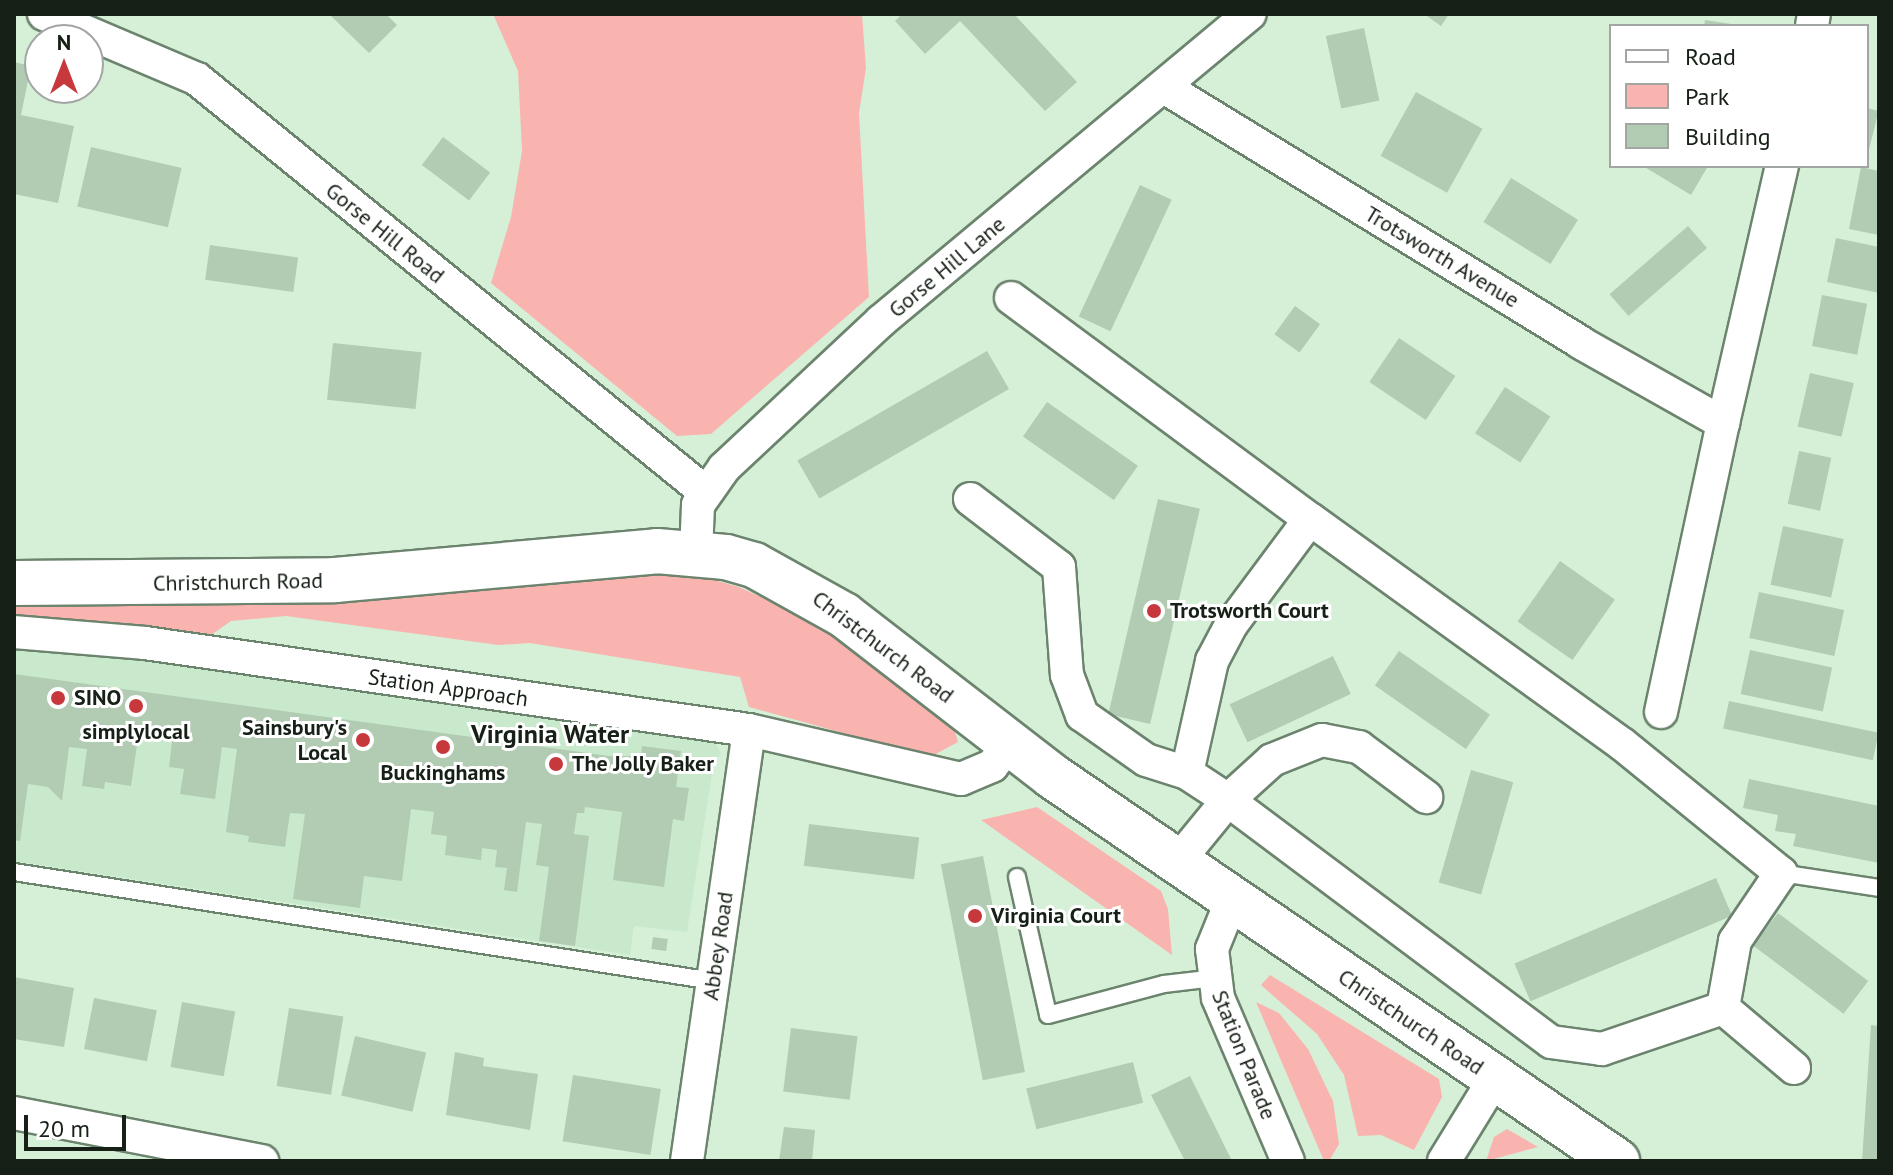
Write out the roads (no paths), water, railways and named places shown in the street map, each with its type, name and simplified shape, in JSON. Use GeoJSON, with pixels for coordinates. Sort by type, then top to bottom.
{"type":"FeatureCollection","features":[{"type":"Feature","properties":{"kind":"main road","name":"Christchurch Road"},"geometry":{"type":"LineString","coordinates":[[14,583],[335,580],[540,558],[696,553],[754,565],[802,587],[1009,744],[1178,861],[1231,902],[1617,1161]]}},
{"type":"Feature","properties":{"kind":"street","name":"Gorse Hill Road"},"geometry":{"type":"LineString","coordinates":[[44,14],[197,79],[704,491]]}},
{"type":"Feature","properties":{"kind":"street","name":"Gorse Hill Lane"},"geometry":{"type":"LineString","coordinates":[[704,491],[881,321],[1250,14]]}},
{"type":"Feature","properties":{"kind":"street","name":"Trotsworth Avenue"},"geometry":{"type":"LineString","coordinates":[[1164,87],[1581,343],[1723,423]]}},
{"type":"Feature","properties":{"kind":"street"},"geometry":{"type":"LineString","coordinates":[[1661,712],[1782,168]]}},
{"type":"Feature","properties":{"kind":"street"},"geometry":{"type":"LineString","coordinates":[[1011,298],[1310,519],[1609,734],[1781,873],[1735,941],[1723,1008]]}},
{"type":"Feature","properties":{"kind":"street"},"geometry":{"type":"LineString","coordinates":[[696,553],[696,517],[704,491]]}},
{"type":"Feature","properties":{"kind":"street"},"geometry":{"type":"LineString","coordinates":[[970,499],[1059,567],[1067,675],[1082,715],[1146,760],[1187,773],[1228,800],[1551,1042],[1602,1049],[1723,1008]]}},
{"type":"Feature","properties":{"kind":"street"},"geometry":{"type":"LineString","coordinates":[[1187,773],[1212,661],[1231,625],[1310,519]]}},
{"type":"Feature","properties":{"kind":"street","name":"Station Approach"},"geometry":{"type":"LineString","coordinates":[[14,632],[145,643],[749,730],[961,779],[992,766],[1009,744]]}},
{"type":"Feature","properties":{"kind":"street","name":"Abbey Road"},"geometry":{"type":"LineString","coordinates":[[687,1161],[749,730]]}},
{"type":"Feature","properties":{"kind":"street"},"geometry":{"type":"LineString","coordinates":[[1178,861],[1228,800],[1272,760],[1322,740],[1359,747],[1426,797]]}},
{"type":"Feature","properties":{"kind":"street","name":"Station Parade"},"geometry":{"type":"LineString","coordinates":[[1231,902],[1212,949],[1214,978],[1223,1015],[1288,1161]]}},
{"type":"Feature","properties":{"kind":"street"},"geometry":{"type":"LineString","coordinates":[[1723,1008],[1794,1068]]}},
{"type":"Feature","properties":{"kind":"street"},"geometry":{"type":"LineString","coordinates":[[1444,1161],[1495,1078]]}},
{"type":"Feature","properties":{"kind":"street"},"geometry":{"type":"LineString","coordinates":[[14,1113],[262,1161]]}},
{"type":"Feature","properties":{"kind":"lane"},"geometry":{"type":"LineString","coordinates":[[14,872],[713,981]]}},
{"type":"Feature","properties":{"kind":"lane"},"geometry":{"type":"LineString","coordinates":[[1781,873],[1879,888]]}},
{"type":"Feature","properties":{"kind":"lane"},"geometry":{"type":"LineString","coordinates":[[1017,877],[1048,1015],[1164,984],[1214,978]]}},
{"type":"Feature","properties":{"kind":"place","name":"Trotsworth Court"},"geometry":{"type":"Point","coordinates":[1154,611]}},
{"type":"Feature","properties":{"kind":"place","name":"SINO"},"geometry":{"type":"Point","coordinates":[58,698]}},
{"type":"Feature","properties":{"kind":"place","name":"simplylocal"},"geometry":{"type":"Point","coordinates":[136,706]}},
{"type":"Feature","properties":{"kind":"place","name":"Sainsbury's Local"},"geometry":{"type":"Point","coordinates":[363,740]}},
{"type":"Feature","properties":{"kind":"place","name":"Buckinghams"},"geometry":{"type":"Point","coordinates":[443,747]}},
{"type":"Feature","properties":{"kind":"place","name":"The Jolly Baker"},"geometry":{"type":"Point","coordinates":[556,764]}},
{"type":"Feature","properties":{"kind":"place","name":"Virginia Court"},"geometry":{"type":"Point","coordinates":[975,916]}},
{"type":"Feature","properties":{"kind":"district","name":"Virginia Water"},"geometry":{"type":"Point","coordinates":[550,734]}}]}
